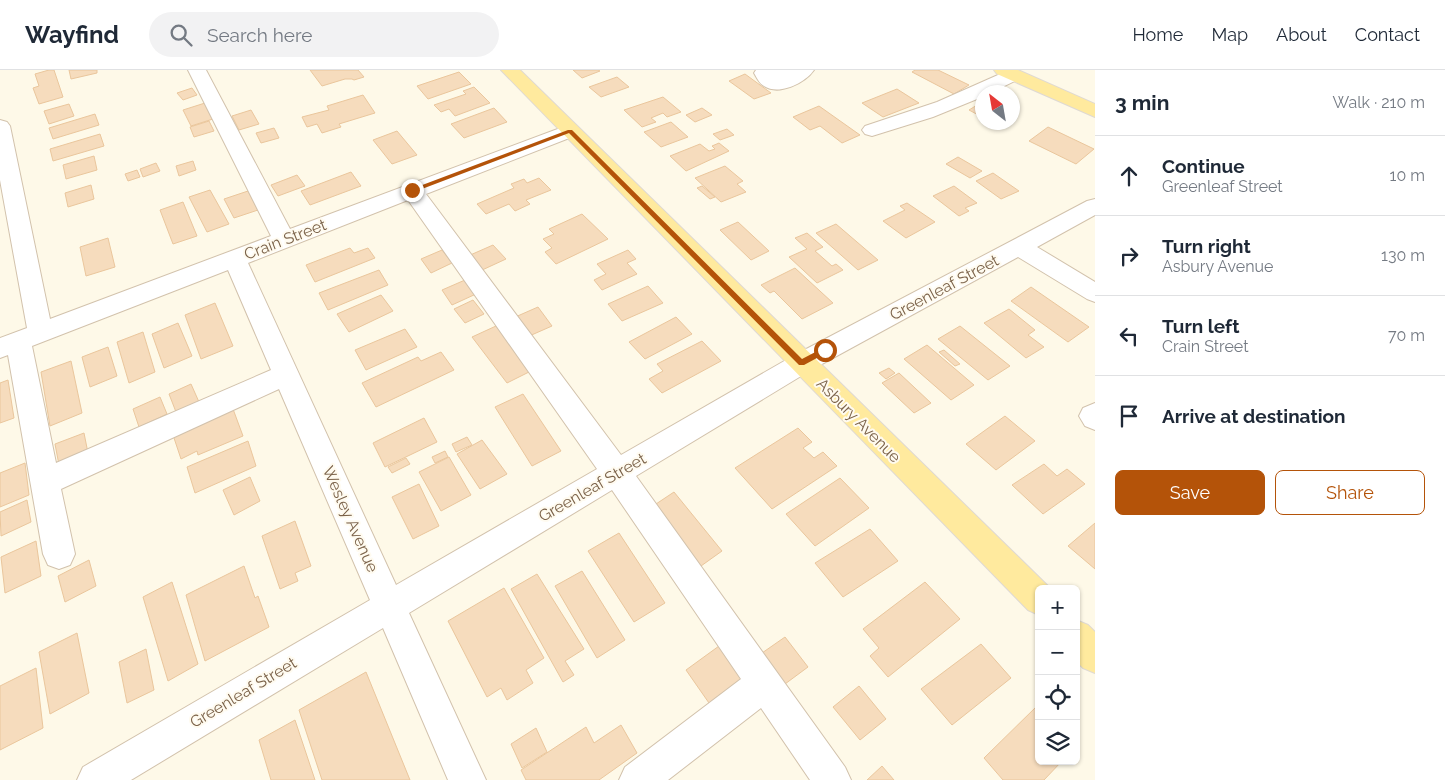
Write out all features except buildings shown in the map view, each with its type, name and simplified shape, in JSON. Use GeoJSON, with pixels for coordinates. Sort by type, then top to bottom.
{"type":"FeatureCollection","features":[{"type":"Feature","properties":{"kind":"main road","name":"Asbury Avenue"},"geometry":{"type":"LineString","coordinates":[[510,70],[1035,595]]}},
{"type":"Feature","properties":{"kind":"main road"},"geometry":{"type":"LineString","coordinates":[[1008,72],[1095,111]]}},
{"type":"Feature","properties":{"kind":"main road"},"geometry":{"type":"LineString","coordinates":[[1080,641],[1095,656]]}},
{"type":"Feature","properties":{"kind":"street"},"geometry":{"type":"LineString","coordinates":[[198,70],[284,239]]}},
{"type":"Feature","properties":{"kind":"street"},"geometry":{"type":"LineString","coordinates":[[794,70],[763,73],[766,80],[775,85],[784,84],[805,70]]}},
{"type":"Feature","properties":{"kind":"street"},"geometry":{"type":"LineString","coordinates":[[872,130],[902,122],[984,90],[1008,72]]}},
{"type":"Feature","properties":{"kind":"street"},"geometry":{"type":"LineString","coordinates":[[0,126],[19,341],[59,554]]}},
{"type":"Feature","properties":{"kind":"street","name":"Crain Street"},"geometry":{"type":"LineString","coordinates":[[19,341],[570,131]]}},
{"type":"Feature","properties":{"kind":"street"},"geometry":{"type":"LineString","coordinates":[[412,190],[616,472],[762,684],[832,780]]}},
{"type":"Feature","properties":{"kind":"street","name":"Greenleaf Street"},"geometry":{"type":"LineString","coordinates":[[96,780],[802,363],[1095,206]]}},
{"type":"Feature","properties":{"kind":"street"},"geometry":{"type":"LineString","coordinates":[[1019,247],[1095,293]]}},
{"type":"Feature","properties":{"kind":"street","name":"Wesley Avenue"},"geometry":{"type":"LineString","coordinates":[[234,258],[467,780]]}},
{"type":"Feature","properties":{"kind":"street"},"geometry":{"type":"LineString","coordinates":[[45,482],[285,374]]}},
{"type":"Feature","properties":{"kind":"street"},"geometry":{"type":"LineString","coordinates":[[638,780],[762,684]]}},
{"type":"Feature","properties":{"kind":"route"},"geometry":{"type":"LineString","coordinates":[[412,190],[570,131],[802,363],[825,350]]}}]}
